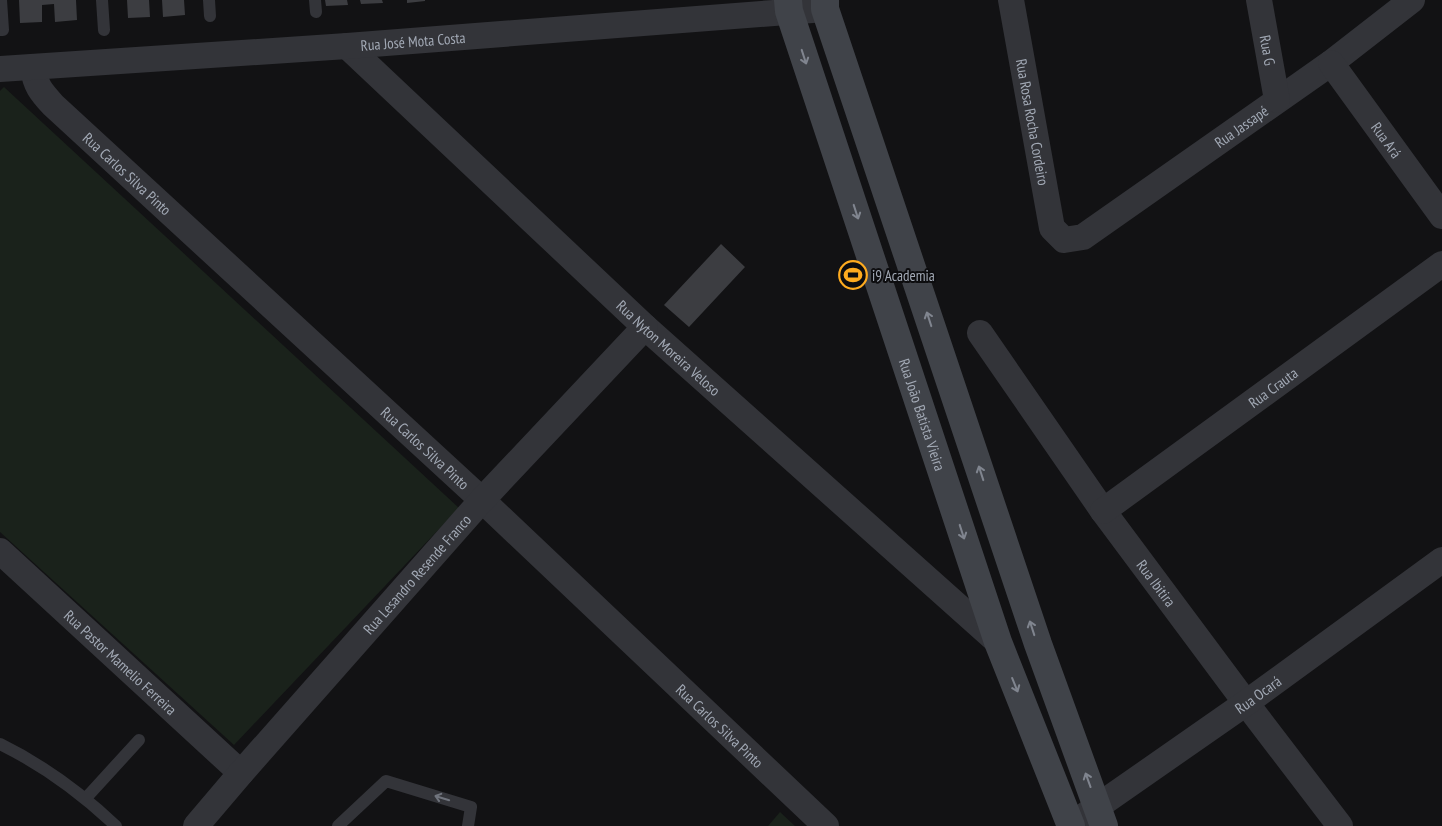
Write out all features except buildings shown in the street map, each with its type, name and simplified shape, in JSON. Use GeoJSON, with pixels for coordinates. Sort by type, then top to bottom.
{"type":"FeatureCollection","features":[{"type":"Feature","properties":{"kind":"street","name":"Rua Rosa Rocha Cordeiro"},"geometry":{"type":"LineString","coordinates":[[1011,0],[1052,228],[1064,240]]}},
{"type":"Feature","properties":{"kind":"street","name":"Rua G"},"geometry":{"type":"LineString","coordinates":[[1259,0],[1277,100]]}},
{"type":"Feature","properties":{"kind":"street","name":"Rua Jassapé"},"geometry":{"type":"LineString","coordinates":[[1064,240],[1084,237],[1331,63],[1412,0]]}},
{"type":"Feature","properties":{"kind":"street","name":"Rua José Mota Costa"},"geometry":{"type":"LineString","coordinates":[[0,69],[348,46],[789,6],[825,5]]}},
{"type":"Feature","properties":{"kind":"street"},"geometry":{"type":"LineString","coordinates":[[825,5],[1038,644],[1101,816]]}},
{"type":"Feature","properties":{"kind":"street","name":"Rua João Batista Vieira"},"geometry":{"type":"LineString","coordinates":[[789,6],[998,642],[1071,826]]}},
{"type":"Feature","properties":{"kind":"street","name":"Rua Nyton Moreira Veloso"},"geometry":{"type":"LineString","coordinates":[[348,46],[645,328],[998,642]]}},
{"type":"Feature","properties":{"kind":"street","name":"Rua Ará"},"geometry":{"type":"LineString","coordinates":[[1331,63],[1442,216]]}},
{"type":"Feature","properties":{"kind":"street","name":"Rua Carlos Silva Pinto"},"geometry":{"type":"LineString","coordinates":[[32,67],[35,80],[41,92],[53,105],[482,500],[826,826]]}},
{"type":"Feature","properties":{"kind":"street","name":"Rua Crauta"},"geometry":{"type":"LineString","coordinates":[[1103,511],[1442,264]]}},
{"type":"Feature","properties":{"kind":"street","name":"Rua Lesandro Resende Franco"},"geometry":{"type":"LineString","coordinates":[[196,826],[482,500],[645,328]]}},
{"type":"Feature","properties":{"kind":"street","name":"Rua Ibitira"},"geometry":{"type":"LineString","coordinates":[[980,334],[1103,511],[1340,826]]}},
{"type":"Feature","properties":{"kind":"street","name":"Rua Pastor Mamelio Ferreira"},"geometry":{"type":"LineString","coordinates":[[0,551],[241,773]]}},
{"type":"Feature","properties":{"kind":"street","name":"Rua Ocará"},"geometry":{"type":"LineString","coordinates":[[1071,826],[1101,816],[1246,703],[1442,560]]}},
{"type":"Feature","properties":{"kind":"lane"},"geometry":{"type":"LineString","coordinates":[[0,0],[3,30],[0,30]]}},
{"type":"Feature","properties":{"kind":"lane"},"geometry":{"type":"LineString","coordinates":[[102,0],[104,30]]}},
{"type":"Feature","properties":{"kind":"lane"},"geometry":{"type":"LineString","coordinates":[[209,0],[210,16]]}},
{"type":"Feature","properties":{"kind":"lane"},"geometry":{"type":"LineString","coordinates":[[86,798],[139,740]]}},
{"type":"Feature","properties":{"kind":"lane"},"geometry":{"type":"LineString","coordinates":[[0,744],[28,757],[86,798],[116,826]]}},
{"type":"Feature","properties":{"kind":"lane"},"geometry":{"type":"LineString","coordinates":[[338,826],[386,781],[471,807],[468,826]]}},
{"type":"Feature","properties":{"kind":"shaded area"},"geometry":{"type":"Polygon","coordinates":[[[4,87],[459,508],[234,745],[0,532],[0,91],[4,87]]]}},
{"type":"Feature","properties":{"kind":"shaded area"},"geometry":{"type":"Polygon","coordinates":[[[780,812],[795,826],[768,826],[780,812]]]}},
{"type":"Feature","properties":{"kind":"place","name":"i9 Academia"},"geometry":{"type":"Point","coordinates":[853,275]}}]}
